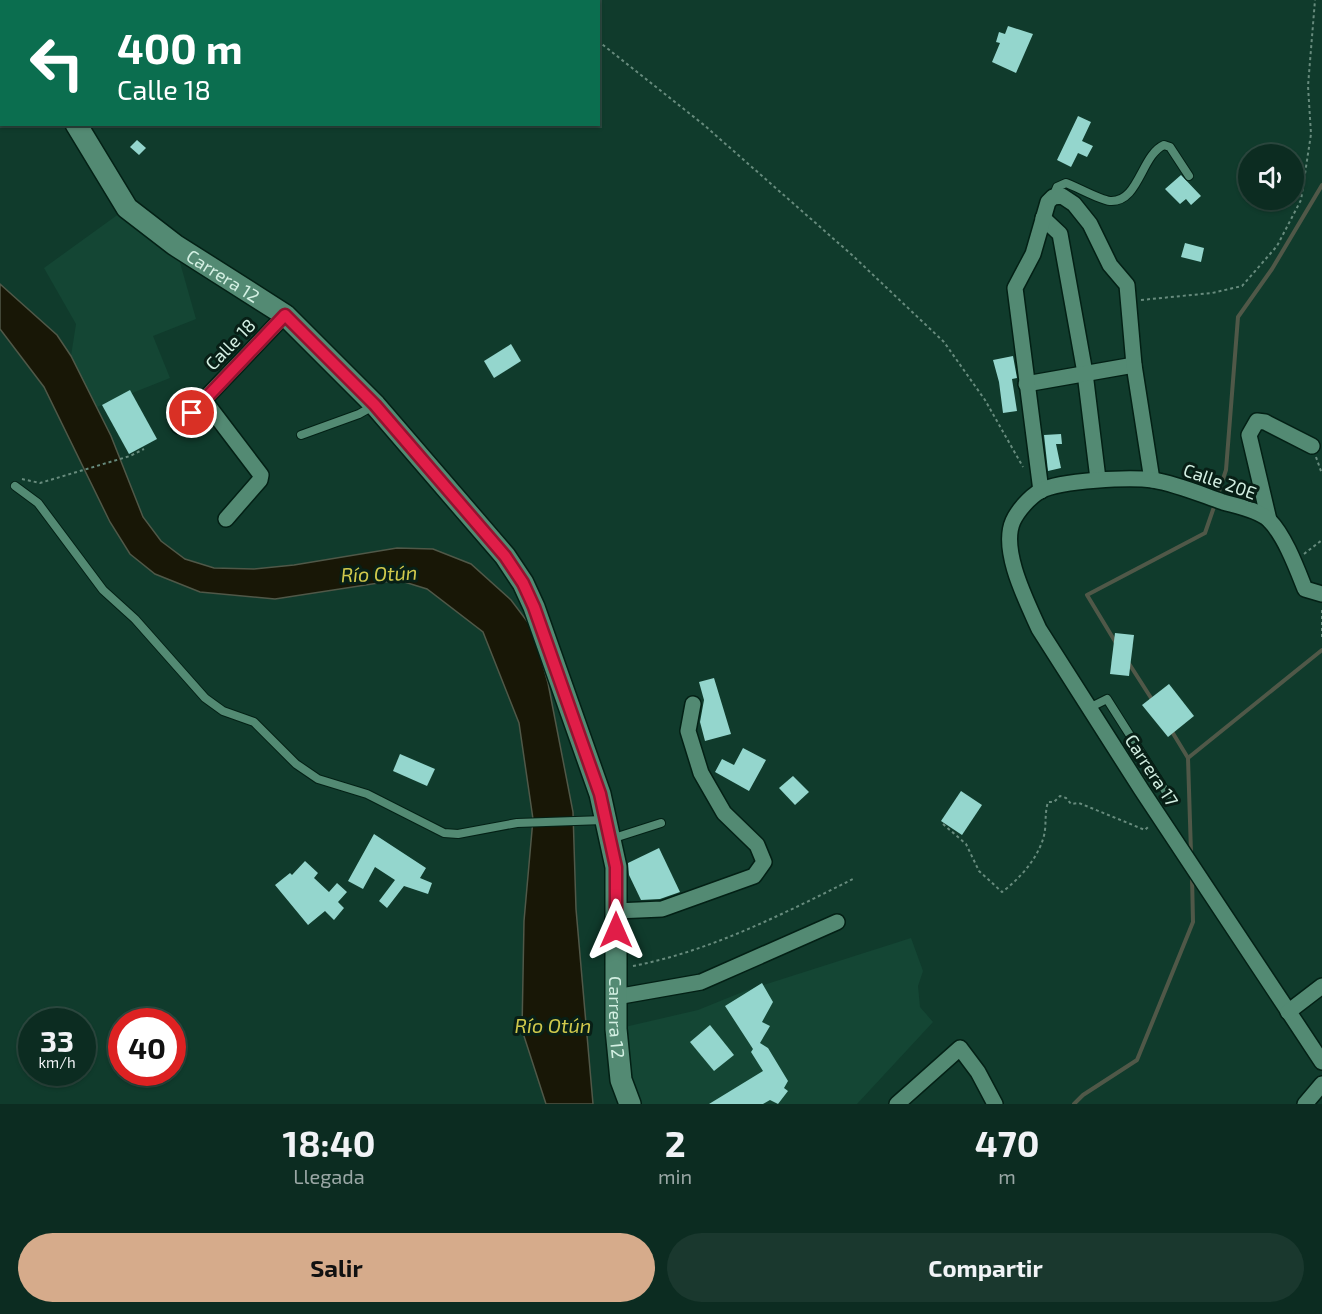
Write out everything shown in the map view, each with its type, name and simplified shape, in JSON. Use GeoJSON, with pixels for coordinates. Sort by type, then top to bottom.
{"type":"FeatureCollection","features":[{"type":"Feature","properties":{"kind":"street","name":"Carrera 12"},"geometry":{"type":"LineString","coordinates":[[77,126],[127,208],[175,245],[285,315],[375,405],[505,556],[523,583],[534,607],[600,794],[600,826],[616,867],[615,997],[621,1080],[630,1104]]}},
{"type":"Feature","properties":{"kind":"street"},"geometry":{"type":"LineString","coordinates":[[1041,490],[1015,288],[1033,254],[1048,202],[1053,197],[1062,196],[1074,204],[1090,224],[1110,265],[1127,285],[1134,365],[1152,480]]}},
{"type":"Feature","properties":{"kind":"street"},"geometry":{"type":"LineString","coordinates":[[1043,218],[1060,234],[1085,373],[1098,479]]}},
{"type":"Feature","properties":{"kind":"street","name":"Calle 18"},"geometry":{"type":"LineString","coordinates":[[179,426],[285,315]]}},
{"type":"Feature","properties":{"kind":"street"},"geometry":{"type":"LineString","coordinates":[[1026,384],[1134,365]]}},
{"type":"Feature","properties":{"kind":"street"},"geometry":{"type":"LineString","coordinates":[[204,400],[261,476],[226,519]]}},
{"type":"Feature","properties":{"kind":"street"},"geometry":{"type":"LineString","coordinates":[[1269,520],[1249,435],[1252,427],[1257,421],[1265,422],[1312,446]]}},
{"type":"Feature","properties":{"kind":"street","name":"Calle 20E"},"geometry":{"type":"LineString","coordinates":[[1041,490],[1098,479],[1152,480],[1188,489],[1257,513],[1269,520],[1294,561],[1305,589],[1322,594]]}},
{"type":"Feature","properties":{"kind":"street","name":"Carrera 17"},"geometry":{"type":"LineString","coordinates":[[1041,490],[1026,503],[1012,522],[1008,545],[1026,601],[1039,629],[1159,817],[1322,1062]]}},
{"type":"Feature","properties":{"kind":"street"},"geometry":{"type":"LineString","coordinates":[[616,911],[662,909],[754,876],[764,862],[757,845],[724,813],[701,773],[688,731],[693,704]]}},
{"type":"Feature","properties":{"kind":"street"},"geometry":{"type":"LineString","coordinates":[[615,997],[701,982],[837,922]]}},
{"type":"Feature","properties":{"kind":"street"},"geometry":{"type":"LineString","coordinates":[[1288,1012],[1322,986]]}},
{"type":"Feature","properties":{"kind":"street"},"geometry":{"type":"LineString","coordinates":[[897,1104],[960,1048],[978,1072],[995,1104]]}},
{"type":"Feature","properties":{"kind":"street"},"geometry":{"type":"LineString","coordinates":[[1305,1104],[1322,1084]]}},
{"type":"Feature","properties":{"kind":"lane"},"geometry":{"type":"LineString","coordinates":[[1053,197],[1057,187],[1066,183],[1110,201],[1119,199],[1132,191],[1143,168],[1159,148],[1164,146],[1170,147],[1189,176]]}},
{"type":"Feature","properties":{"kind":"lane"},"geometry":{"type":"LineString","coordinates":[[301,435],[359,414],[375,405]]}},
{"type":"Feature","properties":{"kind":"lane"},"geometry":{"type":"LineString","coordinates":[[15,486],[38,503],[103,590],[135,619],[205,698],[223,711],[254,722],[296,764],[318,779],[368,794],[444,833],[458,834],[517,823],[600,826],[661,823]]}},
{"type":"Feature","properties":{"kind":"lane"},"geometry":{"type":"LineString","coordinates":[[1089,708],[1107,699],[1171,800]]}},
{"type":"Feature","properties":{"kind":"path"},"geometry":{"type":"LineString","coordinates":[[1129,302],[1212,293],[1242,286],[1277,246],[1301,200],[1311,134],[1308,86],[1315,0]]}},
{"type":"Feature","properties":{"kind":"path"},"geometry":{"type":"LineString","coordinates":[[600,43],[704,125],[852,255],[944,342],[985,400],[1029,474]]}},
{"type":"Feature","properties":{"kind":"path"},"geometry":{"type":"LineString","coordinates":[[1312,446],[1322,474]]}},
{"type":"Feature","properties":{"kind":"path"},"geometry":{"type":"LineString","coordinates":[[15,486],[23,478],[40,483],[130,456],[144,449]]}},
{"type":"Feature","properties":{"kind":"path"},"geometry":{"type":"LineString","coordinates":[[1294,561],[1322,540]]}},
{"type":"Feature","properties":{"kind":"path"},"geometry":{"type":"LineString","coordinates":[[1322,610],[1322,640]]}},
{"type":"Feature","properties":{"kind":"path"},"geometry":{"type":"LineString","coordinates":[[943,825],[966,843],[980,871],[1002,892],[1015,882],[1036,853],[1045,831],[1044,814],[1048,802],[1054,802],[1060,796],[1066,798],[1071,804],[1078,803],[1145,830],[1159,817]]}},
{"type":"Feature","properties":{"kind":"path"},"geometry":{"type":"LineString","coordinates":[[616,969],[666,960],[712,943],[795,908],[855,878]]}},
{"type":"Feature","properties":{"kind":"shaded area"},"geometry":{"type":"Polygon","coordinates":[[[127,208],[175,245],[196,319],[153,336],[170,378],[97,407],[71,356],[76,324],[44,268],[127,208]]]}},
{"type":"Feature","properties":{"kind":"shaded area"},"geometry":{"type":"Polygon","coordinates":[[[911,938],[923,971],[918,986],[920,1007],[933,1022],[857,1104],[630,1104],[616,1029],[698,1010],[745,991],[911,938]]]}},
{"type":"Feature","properties":{"kind":"water","name":"Río Otún"},"geometry":{"type":"Polygon","coordinates":[[[0,284],[57,335],[71,356],[111,436],[143,517],[161,541],[185,559],[214,568],[254,569],[294,565],[397,548],[433,549],[471,564],[511,600],[533,629],[548,683],[573,812],[576,909],[593,1104],[546,1104],[522,1030],[524,921],[533,819],[519,723],[483,632],[427,589],[398,580],[275,599],[200,592],[155,574],[130,554],[110,522],[44,387],[0,329],[0,284]]]}},
{"type":"Feature","properties":{"kind":"building"},"geometry":{"type":"Polygon","coordinates":[[[1008,26],[1033,34],[1016,73],[992,62],[1000,43],[996,42],[999,32],[1005,34],[1008,26]]]}},
{"type":"Feature","properties":{"kind":"building"},"geometry":{"type":"Polygon","coordinates":[[[1078,116],[1091,122],[1082,141],[1093,146],[1087,157],[1078,153],[1071,167],[1057,160],[1078,116]]]}},
{"type":"Feature","properties":{"kind":"building"},"geometry":{"type":"Polygon","coordinates":[[[137,140],[146,148],[139,155],[130,147],[137,140]]]}},
{"type":"Feature","properties":{"kind":"building"},"geometry":{"type":"Polygon","coordinates":[[[1181,175],[1201,196],[1191,205],[1186,199],[1180,204],[1165,189],[1181,175]]]}},
{"type":"Feature","properties":{"kind":"building"},"geometry":{"type":"Polygon","coordinates":[[[1185,243],[1204,248],[1201,262],[1181,257],[1185,243]]]}},
{"type":"Feature","properties":{"kind":"building"},"geometry":{"type":"Polygon","coordinates":[[[511,344],[521,361],[494,378],[484,361],[511,344]]]}},
{"type":"Feature","properties":{"kind":"building"},"geometry":{"type":"Polygon","coordinates":[[[1013,356],[1017,378],[1012,379],[1017,411],[1003,413],[999,382],[993,360],[1013,356]]]}},
{"type":"Feature","properties":{"kind":"building"},"geometry":{"type":"Polygon","coordinates":[[[130,390],[157,439],[129,454],[102,405],[130,390]]]}},
{"type":"Feature","properties":{"kind":"building"},"geometry":{"type":"Polygon","coordinates":[[[1061,434],[1062,444],[1056,444],[1061,468],[1048,471],[1044,435],[1061,434]]]}},
{"type":"Feature","properties":{"kind":"building"},"geometry":{"type":"Polygon","coordinates":[[[1115,633],[1134,635],[1129,676],[1110,674],[1115,633]]]}},
{"type":"Feature","properties":{"kind":"building"},"geometry":{"type":"Polygon","coordinates":[[[714,678],[731,734],[705,741],[700,722],[704,700],[699,682],[714,678]]]}},
{"type":"Feature","properties":{"kind":"building"},"geometry":{"type":"Polygon","coordinates":[[[1169,684],[1194,716],[1168,737],[1142,705],[1169,684]]]}},
{"type":"Feature","properties":{"kind":"building"},"geometry":{"type":"Polygon","coordinates":[[[743,748],[766,760],[749,791],[715,772],[722,759],[734,765],[743,748]]]}},
{"type":"Feature","properties":{"kind":"building"},"geometry":{"type":"Polygon","coordinates":[[[400,754],[435,769],[427,786],[393,771],[400,754]]]}},
{"type":"Feature","properties":{"kind":"building"},"geometry":{"type":"Polygon","coordinates":[[[793,776],[809,792],[795,805],[779,788],[793,776]]]}},
{"type":"Feature","properties":{"kind":"building"},"geometry":{"type":"Polygon","coordinates":[[[961,791],[982,805],[962,835],[941,821],[961,791]]]}},
{"type":"Feature","properties":{"kind":"building"},"geometry":{"type":"Polygon","coordinates":[[[374,834],[426,868],[420,878],[432,883],[428,894],[404,886],[387,908],[379,901],[395,880],[375,867],[363,889],[348,881],[374,834]]]}},
{"type":"Feature","properties":{"kind":"building"},"geometry":{"type":"Polygon","coordinates":[[[659,848],[680,892],[660,899],[641,900],[629,875],[628,863],[659,848]]]}},
{"type":"Feature","properties":{"kind":"building"},"geometry":{"type":"Polygon","coordinates":[[[305,861],[318,873],[314,878],[329,892],[337,883],[347,892],[338,902],[344,908],[334,920],[325,911],[308,925],[275,885],[290,873],[292,875],[305,861]]]}},
{"type":"Feature","properties":{"kind":"building"},"geometry":{"type":"Polygon","coordinates":[[[762,983],[773,1002],[762,1022],[770,1026],[760,1043],[768,1048],[788,1081],[784,1088],[788,1091],[778,1104],[770,1100],[763,1104],[709,1104],[763,1071],[751,1052],[753,1049],[725,1006],[762,983]]]}},
{"type":"Feature","properties":{"kind":"building"},"geometry":{"type":"Polygon","coordinates":[[[710,1025],[734,1055],[714,1071],[690,1042],[710,1025]]]}},
{"type":"Feature","properties":{"kind":"waterway"},"geometry":{"type":"LineString","coordinates":[[1217,497],[1226,470],[1238,317],[1272,269],[1322,185]]}},
{"type":"Feature","properties":{"kind":"waterway"},"geometry":{"type":"LineString","coordinates":[[1116,643],[1087,595],[1205,533],[1215,504]]}},
{"type":"Feature","properties":{"kind":"waterway"},"geometry":{"type":"LineString","coordinates":[[1188,758],[1322,650]]}},
{"type":"Feature","properties":{"kind":"waterway"},"geometry":{"type":"LineString","coordinates":[[1128,662],[1153,701]]}},
{"type":"Feature","properties":{"kind":"waterway"},"geometry":{"type":"LineString","coordinates":[[1171,730],[1188,758],[1191,853]]}},
{"type":"Feature","properties":{"kind":"waterway"},"geometry":{"type":"LineString","coordinates":[[1074,1104],[1083,1095],[1137,1060],[1193,922],[1192,876]]}},
{"type":"Feature","properties":{"kind":"route"},"geometry":{"type":"LineString","coordinates":[[192,413],[285,315],[375,405],[505,556],[523,583],[534,607],[600,794],[616,867],[616,930]]}}]}
